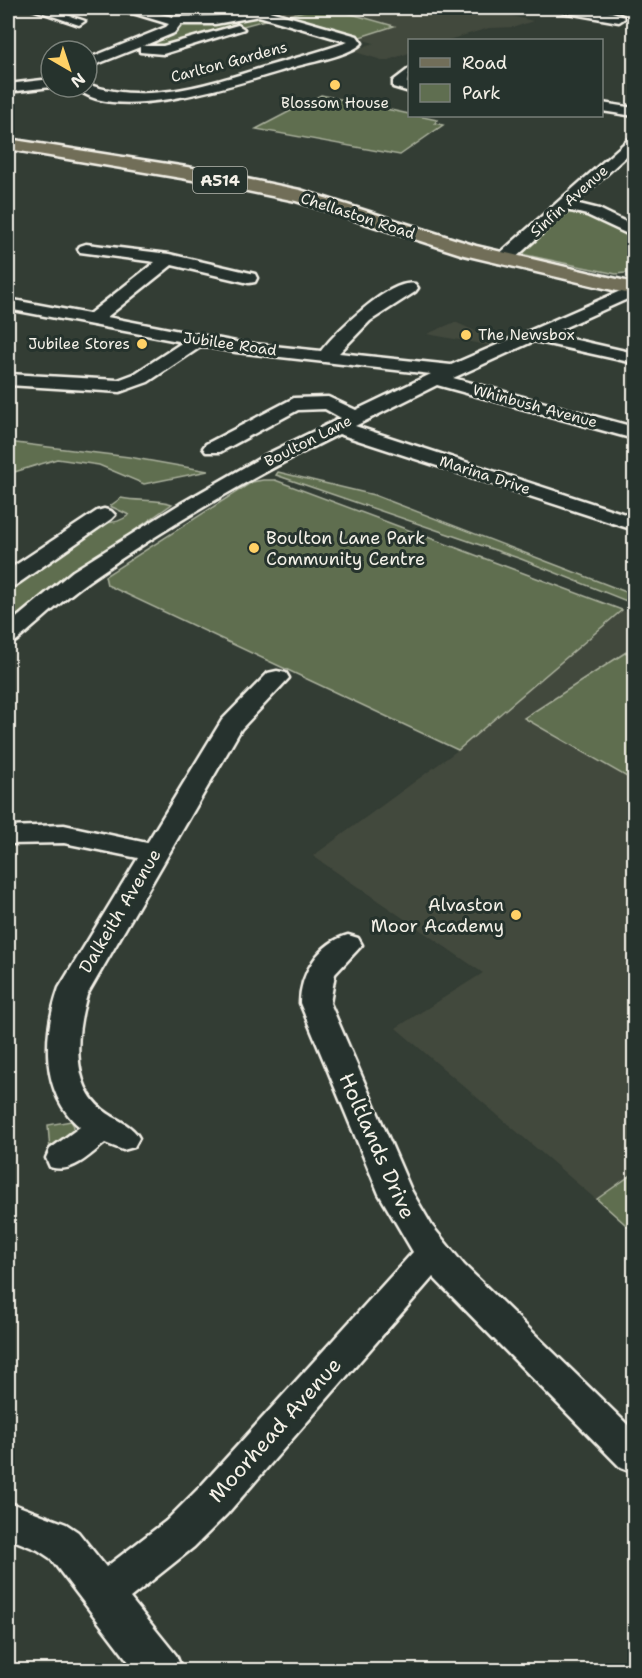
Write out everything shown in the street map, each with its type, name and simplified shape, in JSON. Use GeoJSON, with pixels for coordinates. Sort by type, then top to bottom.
{"type":"FeatureCollection","features":[{"type":"Feature","properties":{"kind":"main road","name":"Chellaston Road"},"geometry":{"type":"LineString","coordinates":[[8,144],[193,174],[300,196],[427,238],[504,259],[592,277],[634,289]]}},
{"type":"Feature","properties":{"kind":"street"},"geometry":{"type":"LineString","coordinates":[[35,8],[80,21]]}},
{"type":"Feature","properties":{"kind":"street"},"geometry":{"type":"LineString","coordinates":[[122,8],[174,21],[215,20],[256,12],[278,17]]}},
{"type":"Feature","properties":{"kind":"street"},"geometry":{"type":"LineString","coordinates":[[562,8],[619,18]]}},
{"type":"Feature","properties":{"kind":"street"},"geometry":{"type":"LineString","coordinates":[[129,47],[163,50],[278,17]]}},
{"type":"Feature","properties":{"kind":"street","name":"Carlton Gardens"},"geometry":{"type":"LineString","coordinates":[[99,92],[107,95],[171,95],[222,84],[356,43],[353,39],[278,17]]}},
{"type":"Feature","properties":{"kind":"street"},"geometry":{"type":"LineString","coordinates":[[99,59],[170,30],[175,24],[174,21]]}},
{"type":"Feature","properties":{"kind":"street"},"geometry":{"type":"LineString","coordinates":[[408,74],[398,84],[408,87]]}},
{"type":"Feature","properties":{"kind":"street"},"geometry":{"type":"LineString","coordinates":[[8,88],[39,84]]}},
{"type":"Feature","properties":{"kind":"street"},"geometry":{"type":"LineString","coordinates":[[603,107],[634,112]]}},
{"type":"Feature","properties":{"kind":"street","name":"Sinfin Avenue"},"geometry":{"type":"LineString","coordinates":[[504,259],[631,149]]}},
{"type":"Feature","properties":{"kind":"street"},"geometry":{"type":"LineString","coordinates":[[565,206],[593,212],[634,232]]}},
{"type":"Feature","properties":{"kind":"street"},"geometry":{"type":"LineString","coordinates":[[86,249],[169,259],[249,278]]}},
{"type":"Feature","properties":{"kind":"street"},"geometry":{"type":"LineString","coordinates":[[93,320],[169,259]]}},
{"type":"Feature","properties":{"kind":"street"},"geometry":{"type":"LineString","coordinates":[[327,357],[343,333],[366,314],[409,288]]}},
{"type":"Feature","properties":{"kind":"street","name":"Boulton Lane"},"geometry":{"type":"LineString","coordinates":[[8,636],[69,584],[228,483],[345,421],[634,289]]}},
{"type":"Feature","properties":{"kind":"street","name":"Jubilee Road"},"geometry":{"type":"LineString","coordinates":[[8,304],[196,341],[454,371]]}},
{"type":"Feature","properties":{"kind":"street"},"geometry":{"type":"LineString","coordinates":[[535,336],[634,358]]}},
{"type":"Feature","properties":{"kind":"street"},"geometry":{"type":"LineString","coordinates":[[8,380],[120,386],[141,378],[196,341]]}},
{"type":"Feature","properties":{"kind":"street","name":"Whinbush Avenue"},"geometry":{"type":"LineString","coordinates":[[435,379],[634,433]]}},
{"type":"Feature","properties":{"kind":"street","name":"Marina Drive"},"geometry":{"type":"LineString","coordinates":[[213,448],[288,405],[328,403],[345,421],[634,524]]}},
{"type":"Feature","properties":{"kind":"street"},"geometry":{"type":"LineString","coordinates":[[235,436],[256,444]]}},
{"type":"Feature","properties":{"kind":"street"},"geometry":{"type":"LineString","coordinates":[[8,580],[104,515]]}},
{"type":"Feature","properties":{"kind":"street","name":"Dalkeith Avenue"},"geometry":{"type":"LineString","coordinates":[[62,1158],[113,1132],[85,1114],[73,1100],[65,1080],[67,1006],[74,988],[231,725],[260,707],[278,678]]}},
{"type":"Feature","properties":{"kind":"street"},"geometry":{"type":"LineString","coordinates":[[8,836],[64,834],[155,853]]}},
{"type":"Feature","properties":{"kind":"street","name":"Holtlands Drive"},"geometry":{"type":"LineString","coordinates":[[348,945],[332,956],[325,965],[314,992],[315,1003],[396,1194],[408,1217],[434,1253],[477,1301],[634,1456]]}},
{"type":"Feature","properties":{"kind":"street","name":"Moorhead Avenue"},"geometry":{"type":"LineString","coordinates":[[104,1594],[180,1534],[213,1501],[434,1253]]}},
{"type":"Feature","properties":{"kind":"street"},"geometry":{"type":"LineString","coordinates":[[8,1520],[52,1537],[64,1545],[104,1594],[161,1671]]}},
{"type":"Feature","properties":{"kind":"shaded area"},"geometry":{"type":"Polygon","coordinates":[[[249,8],[477,8],[533,21],[515,27],[489,28],[451,39],[408,39],[408,53],[385,61],[352,51],[374,43],[249,8]]]}},
{"type":"Feature","properties":{"kind":"shaded area"},"geometry":{"type":"Polygon","coordinates":[[[455,322],[497,341],[487,345],[427,334],[455,322]]]}},
{"type":"Feature","properties":{"kind":"shaded area","name":"Alvaston Moor Academy"},"geometry":{"type":"Polygon","coordinates":[[[622,610],[634,617],[634,1232],[396,1028],[483,973],[313,856],[458,750],[622,610]]]}},
{"type":"Feature","properties":{"kind":"green space"},"geometry":{"type":"Polygon","coordinates":[[[315,8],[330,8],[394,26],[357,38],[285,16],[315,8]]]}},
{"type":"Feature","properties":{"kind":"green space"},"geometry":{"type":"Polygon","coordinates":[[[255,15],[272,18],[164,48],[141,47],[139,44],[184,24],[255,15]]]}},
{"type":"Feature","properties":{"kind":"green space"},"geometry":{"type":"Polygon","coordinates":[[[321,95],[408,114],[408,117],[437,120],[435,123],[443,125],[400,155],[256,129],[321,95]]]}},
{"type":"Feature","properties":{"kind":"green space"},"geometry":{"type":"Polygon","coordinates":[[[579,212],[634,235],[634,272],[616,274],[526,255],[519,251],[563,214],[579,212]]]}},
{"type":"Feature","properties":{"kind":"green space"},"geometry":{"type":"Polygon","coordinates":[[[8,442],[129,457],[208,471],[144,484],[99,465],[57,459],[8,474],[8,442]]]}},
{"type":"Feature","properties":{"kind":"green space"},"geometry":{"type":"Polygon","coordinates":[[[278,472],[374,495],[634,595],[634,604],[521,559],[276,475],[278,472]]]}},
{"type":"Feature","properties":{"kind":"green space"},"geometry":{"type":"Polygon","coordinates":[[[275,480],[622,610],[458,750],[107,585],[105,576],[252,482],[275,480]]]}},
{"type":"Feature","properties":{"kind":"green space"},"geometry":{"type":"Polygon","coordinates":[[[121,498],[172,504],[47,592],[8,626],[8,586],[86,531],[98,525],[116,522],[129,515],[110,506],[121,498]]]}},
{"type":"Feature","properties":{"kind":"green space"},"geometry":{"type":"Polygon","coordinates":[[[634,647],[634,781],[524,718],[634,647]]]}},
{"type":"Feature","properties":{"kind":"green space"},"geometry":{"type":"Polygon","coordinates":[[[71,1121],[74,1126],[71,1138],[50,1151],[48,1125],[71,1121]]]}},
{"type":"Feature","properties":{"kind":"green space"},"geometry":{"type":"Polygon","coordinates":[[[634,1173],[634,1232],[597,1199],[634,1173]]]}},
{"type":"Feature","properties":{"kind":"place","name":"Blossom House"},"geometry":{"type":"Point","coordinates":[335,85]}},
{"type":"Feature","properties":{"kind":"place","name":"The Newsbox"},"geometry":{"type":"Point","coordinates":[466,335]}},
{"type":"Feature","properties":{"kind":"place","name":"Jubilee Stores"},"geometry":{"type":"Point","coordinates":[142,344]}},
{"type":"Feature","properties":{"kind":"place","name":"Boulton Lane Park Community Centre"},"geometry":{"type":"Point","coordinates":[254,548]}},
{"type":"Feature","properties":{"kind":"place","name":"Alvaston Moor Academy"},"geometry":{"type":"Point","coordinates":[516,915]}}]}
